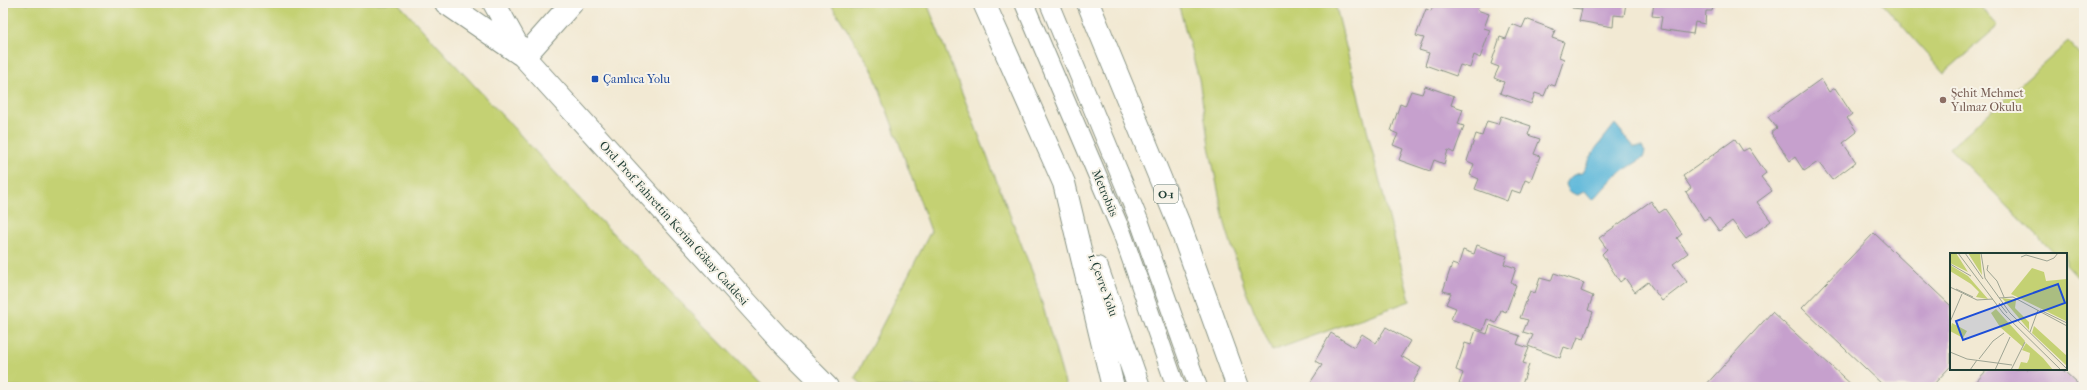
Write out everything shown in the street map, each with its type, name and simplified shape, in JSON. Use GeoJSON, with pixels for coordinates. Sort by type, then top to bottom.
{"type":"FeatureCollection","features":[{"type":"Feature","properties":{"kind":"main road","name":"Ord. Prof. Fahrettin Kerim Gökay Caddesi"},"geometry":{"type":"LineString","coordinates":[[446,3],[524,57],[786,346],[827,387]]}},
{"type":"Feature","properties":{"kind":"main road","name":"Ord. Prof. Fahrettin Kerim Gökay Caddesi"},"geometry":{"type":"LineString","coordinates":[[494,3],[524,57]]}},
{"type":"Feature","properties":{"kind":"main road"},"geometry":{"type":"LineString","coordinates":[[524,57],[572,3]]}},
{"type":"Feature","properties":{"kind":"main road"},"geometry":{"type":"LineString","coordinates":[[984,3],[1064,183],[1113,387]]}},
{"type":"Feature","properties":{"kind":"main road","name":"O-1"},"geometry":{"type":"LineString","coordinates":[[1088,3],[1181,229],[1238,387]]}},
{"type":"Feature","properties":{"kind":"main road","name":"1. Çevre Yolu"},"geometry":{"type":"LineString","coordinates":[[1064,183],[1093,257],[1139,387]]}},
{"type":"Feature","properties":{"kind":"lane","name":"Metrobüs"},"geometry":{"type":"LineString","coordinates":[[1024,3],[1122,233],[1176,387]]}},
{"type":"Feature","properties":{"kind":"lane","name":"Metrobüs"},"geometry":{"type":"LineString","coordinates":[[1049,3],[1140,223],[1198,387]]}},
{"type":"Feature","properties":{"kind":"green space"},"geometry":{"type":"Polygon","coordinates":[[[3,3],[398,3],[587,207],[764,387],[3,387],[3,3]]]}},
{"type":"Feature","properties":{"kind":"green space"},"geometry":{"type":"Polygon","coordinates":[[[830,3],[927,3],[1035,279],[1066,387],[865,387],[855,378],[931,231],[872,69],[830,3]]]}},
{"type":"Feature","properties":{"kind":"green space"},"geometry":{"type":"Polygon","coordinates":[[[1178,3],[1335,3],[1410,301],[1272,351],[1246,292],[1225,224],[1209,146],[1199,79],[1178,3]]]}},
{"type":"Feature","properties":{"kind":"green space"},"geometry":{"type":"Polygon","coordinates":[[[1882,3],[1977,3],[1998,26],[1944,73],[1882,3]]]}},
{"type":"Feature","properties":{"kind":"green space"},"geometry":{"type":"Polygon","coordinates":[[[2068,42],[2084,59],[2084,284],[2067,266],[2067,253],[2054,253],[1950,148],[2068,42]]]}},
{"type":"Feature","properties":{"kind":"water"},"geometry":{"type":"Polygon","coordinates":[[[1615,124],[1634,147],[1642,147],[1645,152],[1643,158],[1615,176],[1593,200],[1585,191],[1578,195],[1572,192],[1566,184],[1567,181],[1570,177],[1582,173],[1596,148],[1615,124]]]}},
{"type":"Feature","properties":{"kind":"building"},"geometry":{"type":"Polygon","coordinates":[[[1434,3],[1480,3],[1477,10],[1489,14],[1484,28],[1490,30],[1480,58],[1474,55],[1470,68],[1460,65],[1456,76],[1425,65],[1429,53],[1419,50],[1424,38],[1416,36],[1426,9],[1431,11],[1434,3]]]}},
{"type":"Feature","properties":{"kind":"building"},"geometry":{"type":"Polygon","coordinates":[[[1572,3],[1626,3],[1624,16],[1614,15],[1613,27],[1579,21],[1582,9],[1572,8],[1572,3]]]}},
{"type":"Feature","properties":{"kind":"building"},"geometry":{"type":"Polygon","coordinates":[[[1654,3],[1714,3],[1712,11],[1706,11],[1705,24],[1695,22],[1693,34],[1660,29],[1662,17],[1652,16],[1654,3]]]}},
{"type":"Feature","properties":{"kind":"building"},"geometry":{"type":"Polygon","coordinates":[[[1526,19],[1555,30],[1552,38],[1564,42],[1559,57],[1564,59],[1555,86],[1549,84],[1544,96],[1535,93],[1531,104],[1500,93],[1504,82],[1494,78],[1499,67],[1491,64],[1500,37],[1506,39],[1512,24],[1522,28],[1526,19]]]}},
{"type":"Feature","properties":{"kind":"building"},"geometry":{"type":"Polygon","coordinates":[[[1821,79],[1829,92],[1835,88],[1852,114],[1847,118],[1857,132],[1843,143],[1856,162],[1832,180],[1818,162],[1804,171],[1795,157],[1790,161],[1771,133],[1777,128],[1768,117],[1821,79]]]}},
{"type":"Feature","properties":{"kind":"building"},"geometry":{"type":"Polygon","coordinates":[[[1425,86],[1454,96],[1451,105],[1463,109],[1458,124],[1464,126],[1454,153],[1448,150],[1444,164],[1434,160],[1430,171],[1399,160],[1403,149],[1393,145],[1398,134],[1391,131],[1400,104],[1405,106],[1411,91],[1422,94],[1425,86]]]}},
{"type":"Feature","properties":{"kind":"building"},"geometry":{"type":"Polygon","coordinates":[[[1501,116],[1531,126],[1528,135],[1540,139],[1534,154],[1540,156],[1530,182],[1525,180],[1520,193],[1511,190],[1507,201],[1475,189],[1479,179],[1470,175],[1474,164],[1467,161],[1476,134],[1482,136],[1487,121],[1498,124],[1501,116]]]}},
{"type":"Feature","properties":{"kind":"building"},"geometry":{"type":"Polygon","coordinates":[[[1735,139],[1743,151],[1749,148],[1766,173],[1761,177],[1772,191],[1757,202],[1771,221],[1746,239],[1732,221],[1719,231],[1709,217],[1704,220],[1686,192],[1691,188],[1683,176],[1735,139]]]}},
{"type":"Feature","properties":{"kind":"building"},"geometry":{"type":"Polygon","coordinates":[[[1651,201],[1659,213],[1665,209],[1682,234],[1677,238],[1688,253],[1673,264],[1687,282],[1662,301],[1648,282],[1635,292],[1625,278],[1620,282],[1602,254],[1607,249],[1599,238],[1651,201]]]}},
{"type":"Feature","properties":{"kind":"building"},"geometry":{"type":"Polygon","coordinates":[[[1874,233],[1950,305],[1950,367],[1931,387],[1885,387],[1802,308],[1874,233]]]}},
{"type":"Feature","properties":{"kind":"building"},"geometry":{"type":"Polygon","coordinates":[[[1477,245],[1507,256],[1504,264],[1516,268],[1511,283],[1516,285],[1506,312],[1501,310],[1496,323],[1487,319],[1483,331],[1451,319],[1456,308],[1446,304],[1451,293],[1443,291],[1452,264],[1458,266],[1463,250],[1474,254],[1477,245]]]}},
{"type":"Feature","properties":{"kind":"building"},"geometry":{"type":"Polygon","coordinates":[[[1554,273],[1584,283],[1581,291],[1593,296],[1588,310],[1593,312],[1584,339],[1578,337],[1573,350],[1564,347],[1560,358],[1528,346],[1533,335],[1523,332],[1528,320],[1520,318],[1530,291],[1535,293],[1540,278],[1551,281],[1554,273]]]}},
{"type":"Feature","properties":{"kind":"building"},"geometry":{"type":"Polygon","coordinates":[[[1772,312],[1854,387],[1704,387],[1772,312]]]}},
{"type":"Feature","properties":{"kind":"building"},"geometry":{"type":"Polygon","coordinates":[[[1490,325],[1520,336],[1517,344],[1529,348],[1523,363],[1529,365],[1521,387],[1467,387],[1459,384],[1463,373],[1456,370],[1465,343],[1471,345],[1476,330],[1487,334],[1490,325]]]}},
{"type":"Feature","properties":{"kind":"building"},"geometry":{"type":"Polygon","coordinates":[[[1386,327],[1410,341],[1401,356],[1421,368],[1411,386],[1413,387],[1317,387],[1310,383],[1322,365],[1315,361],[1331,333],[1354,347],[1362,334],[1376,343],[1386,327]]]}},
{"type":"Feature","properties":{"kind":"building"},"geometry":{"type":"Polygon","coordinates":[[[1987,370],[2063,370],[2081,387],[1971,387],[1987,370]]]}},
{"type":"Feature","properties":{"kind":"place","name":"Çamlıca Yolu"},"geometry":{"type":"Point","coordinates":[595,79]}},
{"type":"Feature","properties":{"kind":"place","name":"Şehit Mehmet Yılmaz Okulu"},"geometry":{"type":"Point","coordinates":[1943,100]}}]}
